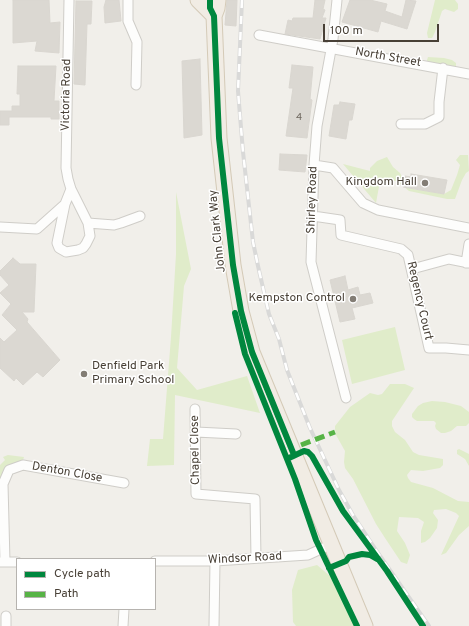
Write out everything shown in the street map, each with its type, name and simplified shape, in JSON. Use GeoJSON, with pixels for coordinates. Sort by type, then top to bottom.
{"type":"FeatureCollection","features":[{"type":"Feature","properties":{"kind":"main road"},"geometry":{"type":"LineString","coordinates":[[198,0],[214,16]]}},
{"type":"Feature","properties":{"kind":"main road"},"geometry":{"type":"LineString","coordinates":[[210,0],[210,8],[214,16]]}},
{"type":"Feature","properties":{"kind":"main road"},"geometry":{"type":"LineString","coordinates":[[214,16],[218,0]]}},
{"type":"Feature","properties":{"kind":"main road","name":"John Clark Way"},"geometry":{"type":"LineString","coordinates":[[214,16],[219,138],[232,265],[241,311],[252,352],[365,626]]}},
{"type":"Feature","properties":{"kind":"street","name":"Victoria Road"},"geometry":{"type":"LineString","coordinates":[[69,0],[66,168],[71,190],[88,223]]}},
{"type":"Feature","properties":{"kind":"street"},"geometry":{"type":"LineString","coordinates":[[128,0],[128,21],[137,42],[136,85]]}},
{"type":"Feature","properties":{"kind":"street","name":"Shirley Road"},"geometry":{"type":"LineString","coordinates":[[337,0],[333,39],[330,48],[317,126],[314,165],[311,262],[346,398]]}},
{"type":"Feature","properties":{"kind":"street","name":"North Street"},"geometry":{"type":"LineString","coordinates":[[260,35],[469,74]]}},
{"type":"Feature","properties":{"kind":"street"},"geometry":{"type":"LineString","coordinates":[[401,124],[424,124],[439,117],[439,102],[443,68]]}},
{"type":"Feature","properties":{"kind":"street"},"geometry":{"type":"LineString","coordinates":[[314,165],[333,168],[364,203],[378,210],[469,228]]}},
{"type":"Feature","properties":{"kind":"street"},"geometry":{"type":"LineString","coordinates":[[71,190],[65,204],[57,243],[58,248],[66,252],[72,252],[83,248],[90,236],[88,223],[114,225],[140,216]]}},
{"type":"Feature","properties":{"kind":"street"},"geometry":{"type":"LineString","coordinates":[[0,227],[37,229],[65,204]]}},
{"type":"Feature","properties":{"kind":"street","name":"Regency Court"},"geometry":{"type":"LineString","coordinates":[[313,216],[340,220],[341,235],[401,249],[408,255],[429,348],[469,350]]}},
{"type":"Feature","properties":{"kind":"street"},"geometry":{"type":"LineString","coordinates":[[412,269],[449,259],[467,263],[469,244]]}},
{"type":"Feature","properties":{"kind":"street","name":"Chapel Close"},"geometry":{"type":"LineString","coordinates":[[195,409],[196,494],[255,499],[256,558]]}},
{"type":"Feature","properties":{"kind":"street"},"geometry":{"type":"LineString","coordinates":[[196,432],[236,434]]}},
{"type":"Feature","properties":{"kind":"street","name":"Denton Close"},"geometry":{"type":"LineString","coordinates":[[2,562],[3,484],[9,470],[23,465],[124,483]]}},
{"type":"Feature","properties":{"kind":"street","name":"Windsor Road"},"geometry":{"type":"LineString","coordinates":[[156,561],[215,561],[308,555],[332,544]]}},
{"type":"Feature","properties":{"kind":"street"},"geometry":{"type":"LineString","coordinates":[[214,626],[215,561]]}},
{"type":"Feature","properties":{"kind":"street"},"geometry":{"type":"LineString","coordinates":[[2,562],[16,562]]}},
{"type":"Feature","properties":{"kind":"street"},"geometry":{"type":"LineString","coordinates":[[123,626],[124,610]]}},
{"type":"Feature","properties":{"kind":"street"},"geometry":{"type":"LineString","coordinates":[[6,616],[6,626]]}},
{"type":"Feature","properties":{"kind":"green space"},"geometry":{"type":"Polygon","coordinates":[[[435,0],[455,0],[458,4],[458,9],[454,12],[445,9],[442,11],[432,38],[428,38],[427,33],[435,0]]]}},
{"type":"Feature","properties":{"kind":"green space"},"geometry":{"type":"Polygon","coordinates":[[[428,57],[452,60],[456,63],[456,66],[454,70],[426,63],[428,57]]]}},
{"type":"Feature","properties":{"kind":"green space"},"geometry":{"type":"Polygon","coordinates":[[[460,155],[468,155],[469,171],[462,180],[455,199],[447,199],[409,191],[397,181],[380,181],[376,203],[343,164],[370,171],[370,168],[377,161],[387,157],[393,167],[400,173],[408,188],[444,194],[451,190],[460,165],[456,160],[460,155]]]}},
{"type":"Feature","properties":{"kind":"green space"},"geometry":{"type":"Polygon","coordinates":[[[176,192],[191,269],[184,286],[177,368],[197,390],[247,376],[260,413],[175,395],[174,465],[147,466],[150,439],[163,439],[176,254],[176,192]]]}},
{"type":"Feature","properties":{"kind":"green space"},"geometry":{"type":"Polygon","coordinates":[[[395,327],[405,370],[352,384],[342,340],[395,327]]]}},
{"type":"Feature","properties":{"kind":"green space"},"geometry":{"type":"Polygon","coordinates":[[[390,384],[405,384],[414,388],[392,421],[392,426],[395,432],[405,440],[413,452],[419,455],[443,459],[443,465],[440,468],[423,471],[411,470],[407,475],[408,478],[411,482],[433,488],[458,501],[469,502],[469,526],[459,535],[446,553],[441,555],[459,516],[456,513],[446,509],[434,510],[433,513],[438,520],[437,528],[430,538],[421,543],[421,531],[424,522],[418,518],[399,517],[397,531],[405,543],[410,555],[407,564],[401,562],[385,538],[376,524],[353,479],[345,468],[345,451],[336,435],[335,429],[335,426],[350,407],[370,393],[378,395],[382,394],[390,384]]]}},
{"type":"Feature","properties":{"kind":"green space"},"geometry":{"type":"Polygon","coordinates":[[[432,401],[445,402],[461,406],[469,412],[469,423],[466,426],[457,426],[451,431],[441,433],[436,429],[436,423],[434,421],[417,421],[412,417],[412,414],[418,406],[432,401]]]}},
{"type":"Feature","properties":{"kind":"green space"},"geometry":{"type":"Polygon","coordinates":[[[459,449],[469,454],[469,466],[465,459],[457,454],[457,450],[459,449]]]}},
{"type":"Feature","properties":{"kind":"green space"},"geometry":{"type":"Polygon","coordinates":[[[8,455],[24,457],[22,463],[0,479],[0,465],[5,460],[3,457],[8,455]]]}},
{"type":"Feature","properties":{"kind":"green space"},"geometry":{"type":"Polygon","coordinates":[[[317,565],[330,576],[355,626],[296,626],[293,622],[292,590],[298,570],[317,565]]]}},
{"type":"Feature","properties":{"kind":"building"},"geometry":{"type":"Polygon","coordinates":[[[13,0],[49,0],[50,23],[60,22],[59,53],[35,51],[37,41],[13,43],[13,0]]]}},
{"type":"Feature","properties":{"kind":"building"},"geometry":{"type":"Polygon","coordinates":[[[106,0],[119,0],[121,21],[105,23],[104,7],[106,0]]]}},
{"type":"Feature","properties":{"kind":"building"},"geometry":{"type":"Polygon","coordinates":[[[227,0],[237,0],[236,26],[225,25],[227,0]]]}},
{"type":"Feature","properties":{"kind":"building"},"geometry":{"type":"Polygon","coordinates":[[[315,0],[325,0],[323,9],[325,10],[322,18],[326,18],[320,39],[285,34],[288,20],[292,21],[293,18],[313,18],[315,0]]]}},
{"type":"Feature","properties":{"kind":"building"},"geometry":{"type":"Polygon","coordinates":[[[350,0],[370,0],[387,4],[385,11],[402,17],[406,0],[416,1],[407,29],[381,21],[378,32],[342,22],[350,0]]]}},
{"type":"Feature","properties":{"kind":"building"},"geometry":{"type":"Polygon","coordinates":[[[76,1],[92,1],[91,24],[87,24],[85,85],[74,84],[76,1]]]}},
{"type":"Feature","properties":{"kind":"building"},"geometry":{"type":"Polygon","coordinates":[[[200,59],[202,135],[184,138],[182,61],[200,59]]]}},
{"type":"Feature","properties":{"kind":"building"},"geometry":{"type":"Polygon","coordinates":[[[292,65],[313,67],[310,99],[312,100],[307,138],[286,136],[293,88],[289,88],[292,65]]]}},
{"type":"Feature","properties":{"kind":"building"},"geometry":{"type":"Polygon","coordinates":[[[18,66],[56,66],[54,101],[59,101],[59,119],[51,119],[51,117],[9,117],[9,125],[0,125],[0,111],[12,111],[12,106],[20,106],[20,94],[17,94],[18,66]]]}},
{"type":"Feature","properties":{"kind":"building"},"geometry":{"type":"Polygon","coordinates":[[[340,102],[355,104],[352,120],[349,120],[346,139],[329,136],[334,105],[339,105],[340,102]]]}},
{"type":"Feature","properties":{"kind":"building"},"geometry":{"type":"Polygon","coordinates":[[[280,154],[307,155],[305,172],[279,170],[280,154]]]}},
{"type":"Feature","properties":{"kind":"building","name":"Kingdom Hall"},"geometry":{"type":"Polygon","coordinates":[[[411,174],[447,180],[444,194],[403,187],[405,176],[411,177],[411,174]]]}},
{"type":"Feature","properties":{"kind":"building"},"geometry":{"type":"Polygon","coordinates":[[[13,258],[20,264],[36,264],[34,312],[22,312],[28,319],[27,322],[60,360],[43,377],[37,372],[23,385],[16,378],[14,381],[0,368],[0,338],[4,342],[17,330],[2,315],[11,304],[0,293],[9,285],[0,275],[0,271],[13,258]]]}},
{"type":"Feature","properties":{"kind":"building","name":"Kempston Control"},"geometry":{"type":"Polygon","coordinates":[[[345,276],[348,290],[358,287],[360,295],[370,293],[373,303],[352,308],[355,319],[340,322],[330,280],[345,276]]]}},
{"type":"Feature","properties":{"kind":"railway"},"geometry":{"type":"LineString","coordinates":[[242,0],[238,91],[243,152],[253,242],[269,314],[279,339],[287,370],[310,428],[339,490],[353,515],[378,553],[429,626]]}},
{"type":"Feature","properties":{"kind":"marked path"},"geometry":{"type":"LineString","coordinates":[[301,445],[335,432]]}},
{"type":"Feature","properties":{"kind":"cycle path"},"geometry":{"type":"LineString","coordinates":[[210,0],[210,8],[214,16],[219,138],[233,265],[241,311],[252,352],[294,455]]}},
{"type":"Feature","properties":{"kind":"cycle path"},"geometry":{"type":"LineString","coordinates":[[235,313],[245,354],[295,479],[316,540],[357,626]]}},
{"type":"Feature","properties":{"kind":"cycle path"},"geometry":{"type":"LineString","coordinates":[[289,458],[304,451],[308,452],[312,456],[343,511],[387,571],[423,626]]}},
{"type":"Feature","properties":{"kind":"cycle path"},"geometry":{"type":"LineString","coordinates":[[329,568],[346,561],[349,557],[362,554],[370,555],[377,559]]}},
{"type":"Feature","properties":{"kind":"place","name":"Kingdom Hall"},"geometry":{"type":"Point","coordinates":[425,183]}},
{"type":"Feature","properties":{"kind":"place","name":"Kempston Control"},"geometry":{"type":"Point","coordinates":[353,299]}},
{"type":"Feature","properties":{"kind":"place","name":"Denfield Park Primary School"},"geometry":{"type":"Point","coordinates":[84,374]}}]}
